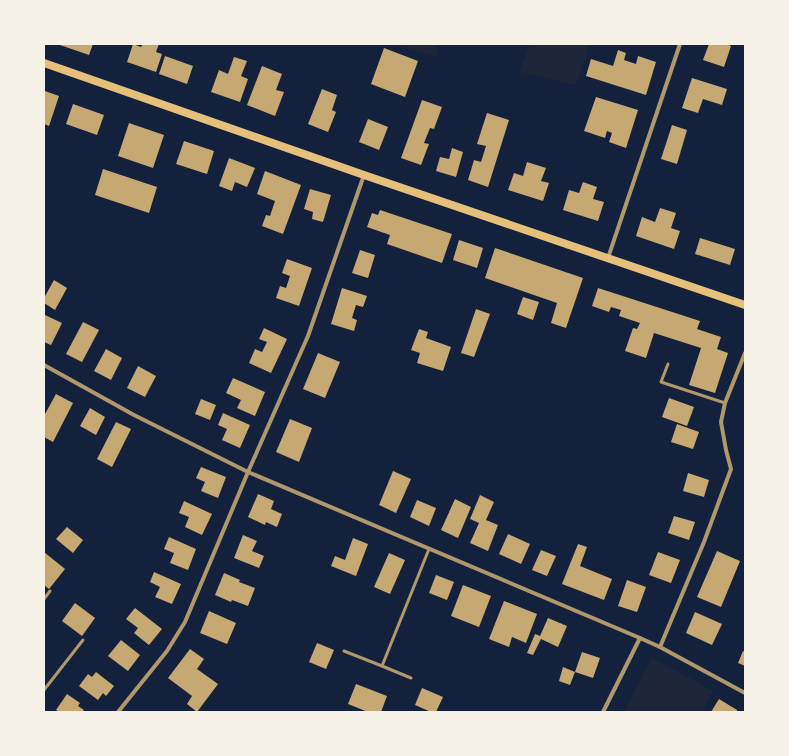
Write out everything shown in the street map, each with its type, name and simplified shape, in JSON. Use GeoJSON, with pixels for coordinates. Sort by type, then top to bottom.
{"type":"FeatureCollection","features":[{"type":"Feature","properties":{"kind":"main road"},"geometry":{"type":"LineString","coordinates":[[44,63],[364,175],[745,305]]}},
{"type":"Feature","properties":{"kind":"street"},"geometry":{"type":"LineString","coordinates":[[607,258],[680,44]]}},
{"type":"Feature","properties":{"kind":"street"},"geometry":{"type":"LineString","coordinates":[[118,712],[167,651],[185,622],[248,472],[308,336],[364,175]]}},
{"type":"Feature","properties":{"kind":"street"},"geometry":{"type":"LineString","coordinates":[[660,647],[701,548],[731,469],[721,422],[725,403],[745,353]]}},
{"type":"Feature","properties":{"kind":"street"},"geometry":{"type":"LineString","coordinates":[[44,365],[134,415],[248,472],[640,638],[660,647],[745,693]]}},
{"type":"Feature","properties":{"kind":"street"},"geometry":{"type":"LineString","coordinates":[[603,712],[640,638]]}},
{"type":"Feature","properties":{"kind":"lane"},"geometry":{"type":"LineString","coordinates":[[668,364],[661,382],[725,403]]}},
{"type":"Feature","properties":{"kind":"lane"},"geometry":{"type":"LineString","coordinates":[[382,666],[429,548]]}},
{"type":"Feature","properties":{"kind":"lane"},"geometry":{"type":"LineString","coordinates":[[44,599],[50,591]]}},
{"type":"Feature","properties":{"kind":"lane"},"geometry":{"type":"LineString","coordinates":[[44,690],[83,640]]}},
{"type":"Feature","properties":{"kind":"lane"},"geometry":{"type":"LineString","coordinates":[[344,651],[411,678]]}},
{"type":"Feature","properties":{"kind":"shaded area"},"geometry":{"type":"Polygon","coordinates":[[[392,44],[439,44],[436,57],[392,44]]]}},
{"type":"Feature","properties":{"kind":"shaded area"},"geometry":{"type":"Polygon","coordinates":[[[530,44],[590,44],[576,85],[520,72],[530,44]]]}},
{"type":"Feature","properties":{"kind":"shaded area"},"geometry":{"type":"Polygon","coordinates":[[[652,658],[713,691],[703,712],[624,712],[652,658]]]}},
{"type":"Feature","properties":{"kind":"building"},"geometry":{"type":"Polygon","coordinates":[[[57,44],[93,44],[89,55],[57,44]]]}},
{"type":"Feature","properties":{"kind":"building"},"geometry":{"type":"Polygon","coordinates":[[[133,44],[141,47],[143,44],[159,44],[156,52],[162,54],[156,72],[127,62],[133,44]]]}},
{"type":"Feature","properties":{"kind":"building"},"geometry":{"type":"Polygon","coordinates":[[[709,44],[726,44],[731,46],[724,67],[703,60],[709,44]]]}},
{"type":"Feature","properties":{"kind":"building"},"geometry":{"type":"Polygon","coordinates":[[[384,48],[418,61],[405,97],[371,84],[384,48]]]}},
{"type":"Feature","properties":{"kind":"building"},"geometry":{"type":"Polygon","coordinates":[[[618,50],[626,53],[624,60],[636,64],[638,56],[656,62],[646,95],[586,76],[591,59],[613,66],[618,50]]]}},
{"type":"Feature","properties":{"kind":"building"},"geometry":{"type":"Polygon","coordinates":[[[165,56],[193,66],[187,84],[159,74],[165,56]]]}},
{"type":"Feature","properties":{"kind":"building"},"geometry":{"type":"Polygon","coordinates":[[[234,57],[247,61],[241,76],[248,79],[240,102],[211,92],[219,70],[228,74],[234,57]]]}},
{"type":"Feature","properties":{"kind":"building"},"geometry":{"type":"Polygon","coordinates":[[[262,66],[282,74],[276,90],[284,92],[275,116],[247,105],[262,66]]]}},
{"type":"Feature","properties":{"kind":"building"},"geometry":{"type":"Polygon","coordinates":[[[692,78],[727,89],[722,105],[703,99],[698,113],[682,108],[692,78]]]}},
{"type":"Feature","properties":{"kind":"building"},"geometry":{"type":"Polygon","coordinates":[[[322,89],[337,95],[332,110],[336,112],[328,132],[308,124],[322,89]]]}},
{"type":"Feature","properties":{"kind":"building"},"geometry":{"type":"Polygon","coordinates":[[[45,91],[59,96],[49,126],[44,124],[45,91]]]}},
{"type":"Feature","properties":{"kind":"building"},"geometry":{"type":"Polygon","coordinates":[[[596,97],[638,110],[626,148],[609,142],[612,133],[607,131],[605,138],[584,131],[596,97]]]}},
{"type":"Feature","properties":{"kind":"building"},"geometry":{"type":"Polygon","coordinates":[[[422,100],[442,107],[434,129],[430,128],[424,143],[429,144],[421,165],[401,158],[422,100]]]}},
{"type":"Feature","properties":{"kind":"building"},"geometry":{"type":"Polygon","coordinates":[[[73,104],[104,115],[97,135],[66,124],[73,104]]]}},
{"type":"Feature","properties":{"kind":"building"},"geometry":{"type":"Polygon","coordinates":[[[487,113],[509,120],[488,187],[468,180],[474,160],[481,162],[486,146],[477,144],[487,113]]]}},
{"type":"Feature","properties":{"kind":"building"},"geometry":{"type":"Polygon","coordinates":[[[368,119],[388,127],[379,150],[359,142],[368,119]]]}},
{"type":"Feature","properties":{"kind":"building"},"geometry":{"type":"Polygon","coordinates":[[[129,123],[164,135],[153,168],[118,156],[129,123]]]}},
{"type":"Feature","properties":{"kind":"building"},"geometry":{"type":"Polygon","coordinates":[[[672,125],[687,130],[677,164],[661,159],[672,125]]]}},
{"type":"Feature","properties":{"kind":"building"},"geometry":{"type":"Polygon","coordinates":[[[184,141],[214,151],[207,174],[176,164],[184,141]]]}},
{"type":"Feature","properties":{"kind":"building"},"geometry":{"type":"Polygon","coordinates":[[[452,148],[463,152],[456,177],[436,171],[440,157],[449,159],[452,148]]]}},
{"type":"Feature","properties":{"kind":"building"},"geometry":{"type":"Polygon","coordinates":[[[229,158],[255,168],[247,187],[235,182],[232,191],[219,186],[229,158]]]}},
{"type":"Feature","properties":{"kind":"building"},"geometry":{"type":"Polygon","coordinates":[[[527,162],[546,168],[541,181],[549,183],[543,201],[508,190],[514,173],[523,176],[527,162]]]}},
{"type":"Feature","properties":{"kind":"building"},"geometry":{"type":"Polygon","coordinates":[[[103,169],[157,187],[149,213],[95,195],[103,169]]]}},
{"type":"Feature","properties":{"kind":"building"},"geometry":{"type":"Polygon","coordinates":[[[265,171],[301,185],[283,234],[262,226],[266,215],[270,216],[275,201],[257,194],[265,171]]]}},
{"type":"Feature","properties":{"kind":"building"},"geometry":{"type":"Polygon","coordinates":[[[583,182],[597,187],[593,199],[604,202],[598,221],[563,210],[569,190],[579,193],[583,182]]]}},
{"type":"Feature","properties":{"kind":"building"},"geometry":{"type":"Polygon","coordinates":[[[310,189],[331,195],[323,222],[312,219],[313,212],[304,209],[310,189]]]}},
{"type":"Feature","properties":{"kind":"building"},"geometry":{"type":"Polygon","coordinates":[[[660,208],[676,213],[671,228],[680,231],[674,249],[636,236],[642,217],[655,222],[660,208]]]}},
{"type":"Feature","properties":{"kind":"building"},"geometry":{"type":"Polygon","coordinates":[[[380,210],[452,234],[442,263],[387,244],[390,235],[367,227],[372,213],[378,215],[380,210]]]}},
{"type":"Feature","properties":{"kind":"building"},"geometry":{"type":"Polygon","coordinates":[[[700,238],[735,249],[730,265],[695,254],[700,238]]]}},
{"type":"Feature","properties":{"kind":"building"},"geometry":{"type":"Polygon","coordinates":[[[459,240],[483,248],[477,268],[453,260],[459,240]]]}},
{"type":"Feature","properties":{"kind":"building"},"geometry":{"type":"Polygon","coordinates":[[[495,248],[583,278],[566,328],[551,323],[557,303],[485,278],[495,248]]]}},
{"type":"Feature","properties":{"kind":"building"},"geometry":{"type":"Polygon","coordinates":[[[360,250],[375,255],[368,278],[352,273],[360,250]]]}},
{"type":"Feature","properties":{"kind":"building"},"geometry":{"type":"Polygon","coordinates":[[[287,259],[312,268],[299,306],[276,298],[280,286],[286,288],[290,276],[282,273],[287,259]]]}},
{"type":"Feature","properties":{"kind":"building"},"geometry":{"type":"Polygon","coordinates":[[[54,280],[67,288],[55,310],[44,303],[44,298],[54,280]]]}},
{"type":"Feature","properties":{"kind":"building"},"geometry":{"type":"Polygon","coordinates":[[[342,288],[367,296],[363,307],[356,305],[352,318],[357,320],[354,331],[331,324],[342,288]]]}},
{"type":"Feature","properties":{"kind":"building"},"geometry":{"type":"Polygon","coordinates":[[[598,288],[700,321],[697,329],[721,337],[717,349],[728,353],[715,393],[689,385],[701,348],[654,333],[646,358],[625,351],[633,328],[637,329],[640,323],[619,316],[621,310],[611,307],[609,312],[592,306],[598,288]]]}},
{"type":"Feature","properties":{"kind":"building"},"geometry":{"type":"Polygon","coordinates":[[[523,297],[539,302],[533,320],[517,314],[523,297]]]}},
{"type":"Feature","properties":{"kind":"building"},"geometry":{"type":"Polygon","coordinates":[[[476,309],[490,314],[474,357],[461,353],[476,309]]]}},
{"type":"Feature","properties":{"kind":"building"},"geometry":{"type":"Polygon","coordinates":[[[45,315],[62,323],[51,345],[44,342],[45,315]]]}},
{"type":"Feature","properties":{"kind":"building"},"geometry":{"type":"Polygon","coordinates":[[[83,322],[99,330],[82,362],[66,354],[83,322]]]}},
{"type":"Feature","properties":{"kind":"building"},"geometry":{"type":"Polygon","coordinates":[[[264,328],[287,339],[271,373],[249,363],[255,349],[262,352],[267,342],[259,339],[264,328]]]}},
{"type":"Feature","properties":{"kind":"building"},"geometry":{"type":"Polygon","coordinates":[[[419,329],[428,332],[426,338],[451,347],[443,371],[417,363],[420,353],[411,350],[419,329]]]}},
{"type":"Feature","properties":{"kind":"building"},"geometry":{"type":"Polygon","coordinates":[[[106,349],[122,358],[111,380],[94,371],[106,349]]]}},
{"type":"Feature","properties":{"kind":"building"},"geometry":{"type":"Polygon","coordinates":[[[318,353],[340,362],[325,398],[303,389],[318,353]]]}},
{"type":"Feature","properties":{"kind":"building"},"geometry":{"type":"Polygon","coordinates":[[[138,366],[156,376],[145,397],[127,388],[138,366]]]}},
{"type":"Feature","properties":{"kind":"building"},"geometry":{"type":"Polygon","coordinates":[[[233,378],[265,392],[255,416],[237,408],[241,400],[226,393],[233,378]]]}},
{"type":"Feature","properties":{"kind":"building"},"geometry":{"type":"Polygon","coordinates":[[[56,394],[73,403],[53,442],[44,437],[44,416],[56,394]]]}},
{"type":"Feature","properties":{"kind":"building"},"geometry":{"type":"Polygon","coordinates":[[[669,398],[694,407],[687,426],[662,417],[669,398]]]}},
{"type":"Feature","properties":{"kind":"building"},"geometry":{"type":"Polygon","coordinates":[[[201,399],[216,405],[210,420],[195,414],[201,399]]]}},
{"type":"Feature","properties":{"kind":"building"},"geometry":{"type":"Polygon","coordinates":[[[90,408],[105,417],[96,435],[80,426],[90,408]]]}},
{"type":"Feature","properties":{"kind":"building"},"geometry":{"type":"Polygon","coordinates":[[[223,413],[250,425],[240,448],[222,440],[227,429],[218,425],[223,413]]]}},
{"type":"Feature","properties":{"kind":"building"},"geometry":{"type":"Polygon","coordinates":[[[290,419],[312,428],[299,462],[276,452],[290,419]]]}},
{"type":"Feature","properties":{"kind":"building"},"geometry":{"type":"Polygon","coordinates":[[[116,422],[131,429],[112,467],[97,459],[116,422]]]}},
{"type":"Feature","properties":{"kind":"building"},"geometry":{"type":"Polygon","coordinates":[[[677,424],[699,432],[693,449],[671,442],[677,424]]]}},
{"type":"Feature","properties":{"kind":"building"},"geometry":{"type":"Polygon","coordinates":[[[201,467],[226,477],[218,498],[201,491],[205,482],[196,478],[201,467]]]}},
{"type":"Feature","properties":{"kind":"building"},"geometry":{"type":"Polygon","coordinates":[[[393,471],[411,479],[396,513],[379,505],[393,471]]]}},
{"type":"Feature","properties":{"kind":"building"},"geometry":{"type":"Polygon","coordinates":[[[688,473],[709,480],[704,497],[683,491],[688,473]]]}},
{"type":"Feature","properties":{"kind":"building"},"geometry":{"type":"Polygon","coordinates":[[[258,494],[274,501],[271,509],[282,514],[277,527],[266,522],[265,525],[248,517],[258,494]]]}},
{"type":"Feature","properties":{"kind":"building"},"geometry":{"type":"Polygon","coordinates":[[[480,495],[494,502],[486,520],[498,525],[488,551],[470,543],[479,523],[470,519],[480,495]]]}},
{"type":"Feature","properties":{"kind":"building"},"geometry":{"type":"Polygon","coordinates":[[[455,499],[471,507],[458,538],[441,530],[455,499]]]}},
{"type":"Feature","properties":{"kind":"building"},"geometry":{"type":"Polygon","coordinates":[[[417,500],[436,508],[429,526],[410,517],[417,500]]]}},
{"type":"Feature","properties":{"kind":"building"},"geometry":{"type":"Polygon","coordinates":[[[184,501],[212,514],[202,535],[185,527],[189,517],[179,513],[184,501]]]}},
{"type":"Feature","properties":{"kind":"building"},"geometry":{"type":"Polygon","coordinates":[[[674,516],[695,522],[689,540],[668,533],[674,516]]]}},
{"type":"Feature","properties":{"kind":"building"},"geometry":{"type":"Polygon","coordinates":[[[67,527],[83,540],[73,553],[56,539],[67,527]]]}},
{"type":"Feature","properties":{"kind":"building"},"geometry":{"type":"Polygon","coordinates":[[[508,534],[530,544],[521,564],[499,554],[508,534]]]}},
{"type":"Feature","properties":{"kind":"building"},"geometry":{"type":"Polygon","coordinates":[[[243,535],[257,541],[252,551],[264,556],[259,568],[234,558],[243,535]]]}},
{"type":"Feature","properties":{"kind":"building"},"geometry":{"type":"Polygon","coordinates":[[[169,537],[196,549],[188,570],[170,563],[174,553],[164,549],[169,537]]]}},
{"type":"Feature","properties":{"kind":"building"},"geometry":{"type":"Polygon","coordinates":[[[353,538],[368,544],[356,576],[331,566],[335,556],[345,560],[353,538]]]}},
{"type":"Feature","properties":{"kind":"building"},"geometry":{"type":"Polygon","coordinates":[[[578,544],[587,547],[580,566],[612,579],[604,600],[562,584],[578,544]]]}},
{"type":"Feature","properties":{"kind":"building"},"geometry":{"type":"Polygon","coordinates":[[[541,550],[556,556],[547,576],[532,570],[541,550]]]}},
{"type":"Feature","properties":{"kind":"building"},"geometry":{"type":"Polygon","coordinates":[[[717,551],[740,561],[721,607],[697,597],[717,551]]]}},
{"type":"Feature","properties":{"kind":"building"},"geometry":{"type":"Polygon","coordinates":[[[44,552],[65,569],[49,589],[44,585],[44,552]]]}},
{"type":"Feature","properties":{"kind":"building"},"geometry":{"type":"Polygon","coordinates":[[[658,552],[680,560],[671,583],[649,575],[658,552]]]}},
{"type":"Feature","properties":{"kind":"building"},"geometry":{"type":"Polygon","coordinates":[[[389,553],[405,560],[390,594],[374,587],[389,553]]]}},
{"type":"Feature","properties":{"kind":"building"},"geometry":{"type":"Polygon","coordinates":[[[154,572],[181,584],[172,604],[155,597],[160,587],[150,582],[154,572]]]}},
{"type":"Feature","properties":{"kind":"building"},"geometry":{"type":"Polygon","coordinates":[[[224,573],[240,580],[239,582],[255,588],[248,606],[232,600],[231,602],[215,595],[224,573]]]}},
{"type":"Feature","properties":{"kind":"building"},"geometry":{"type":"Polygon","coordinates":[[[436,575],[454,582],[447,600],[429,593],[436,575]]]}},
{"type":"Feature","properties":{"kind":"building"},"geometry":{"type":"Polygon","coordinates":[[[627,580],[646,587],[637,612],[618,606],[627,580]]]}},
{"type":"Feature","properties":{"kind":"building"},"geometry":{"type":"Polygon","coordinates":[[[463,585],[491,596],[479,627],[451,616],[463,585]]]}},
{"type":"Feature","properties":{"kind":"building"},"geometry":{"type":"Polygon","coordinates":[[[504,601],[537,614],[526,643],[512,637],[509,647],[489,639],[504,601]]]}},
{"type":"Feature","properties":{"kind":"building"},"geometry":{"type":"Polygon","coordinates":[[[75,603],[95,618],[82,636],[62,621],[75,603]]]}},
{"type":"Feature","properties":{"kind":"building"},"geometry":{"type":"Polygon","coordinates":[[[135,608],[162,629],[149,645],[134,633],[138,628],[126,619],[135,608]]]}},
{"type":"Feature","properties":{"kind":"building"},"geometry":{"type":"Polygon","coordinates":[[[209,611],[236,623],[227,644],[200,633],[209,611]]]}},
{"type":"Feature","properties":{"kind":"building"},"geometry":{"type":"Polygon","coordinates":[[[695,612],[722,624],[712,645],[686,633],[695,612]]]}},
{"type":"Feature","properties":{"kind":"building"},"geometry":{"type":"Polygon","coordinates":[[[548,618],[567,626],[558,647],[541,639],[533,655],[527,653],[535,634],[540,636],[548,618]]]}},
{"type":"Feature","properties":{"kind":"building"},"geometry":{"type":"Polygon","coordinates":[[[121,640],[140,655],[128,671],[108,656],[121,640]]]}},
{"type":"Feature","properties":{"kind":"building"},"geometry":{"type":"Polygon","coordinates":[[[317,643],[334,650],[326,669],[309,662],[317,643]]]}},
{"type":"Feature","properties":{"kind":"building"},"geometry":{"type":"Polygon","coordinates":[[[190,649],[204,659],[197,669],[218,684],[197,712],[187,704],[192,696],[168,678],[190,649]]]}},
{"type":"Feature","properties":{"kind":"building"},"geometry":{"type":"Polygon","coordinates":[[[743,651],[745,652],[745,666],[738,663],[743,651]]]}},
{"type":"Feature","properties":{"kind":"building"},"geometry":{"type":"Polygon","coordinates":[[[582,652],[600,658],[593,678],[575,672],[582,652]]]}},
{"type":"Feature","properties":{"kind":"building"},"geometry":{"type":"Polygon","coordinates":[[[563,667],[575,672],[570,685],[559,681],[563,667]]]}},
{"type":"Feature","properties":{"kind":"building"},"geometry":{"type":"Polygon","coordinates":[[[96,672],[114,686],[106,696],[103,693],[98,700],[79,686],[88,674],[92,677],[96,672]]]}},
{"type":"Feature","properties":{"kind":"building"},"geometry":{"type":"Polygon","coordinates":[[[356,684],[387,696],[381,712],[368,712],[348,704],[356,684]]]}},
{"type":"Feature","properties":{"kind":"building"},"geometry":{"type":"Polygon","coordinates":[[[422,688],[443,697],[436,712],[431,712],[415,705],[422,688]]]}},
{"type":"Feature","properties":{"kind":"building"},"geometry":{"type":"Polygon","coordinates":[[[67,694],[80,703],[78,706],[84,710],[82,712],[60,712],[56,710],[67,694]]]}},
{"type":"Feature","properties":{"kind":"building"},"geometry":{"type":"Polygon","coordinates":[[[719,699],[737,710],[737,712],[711,712],[719,699]]]}}]}
